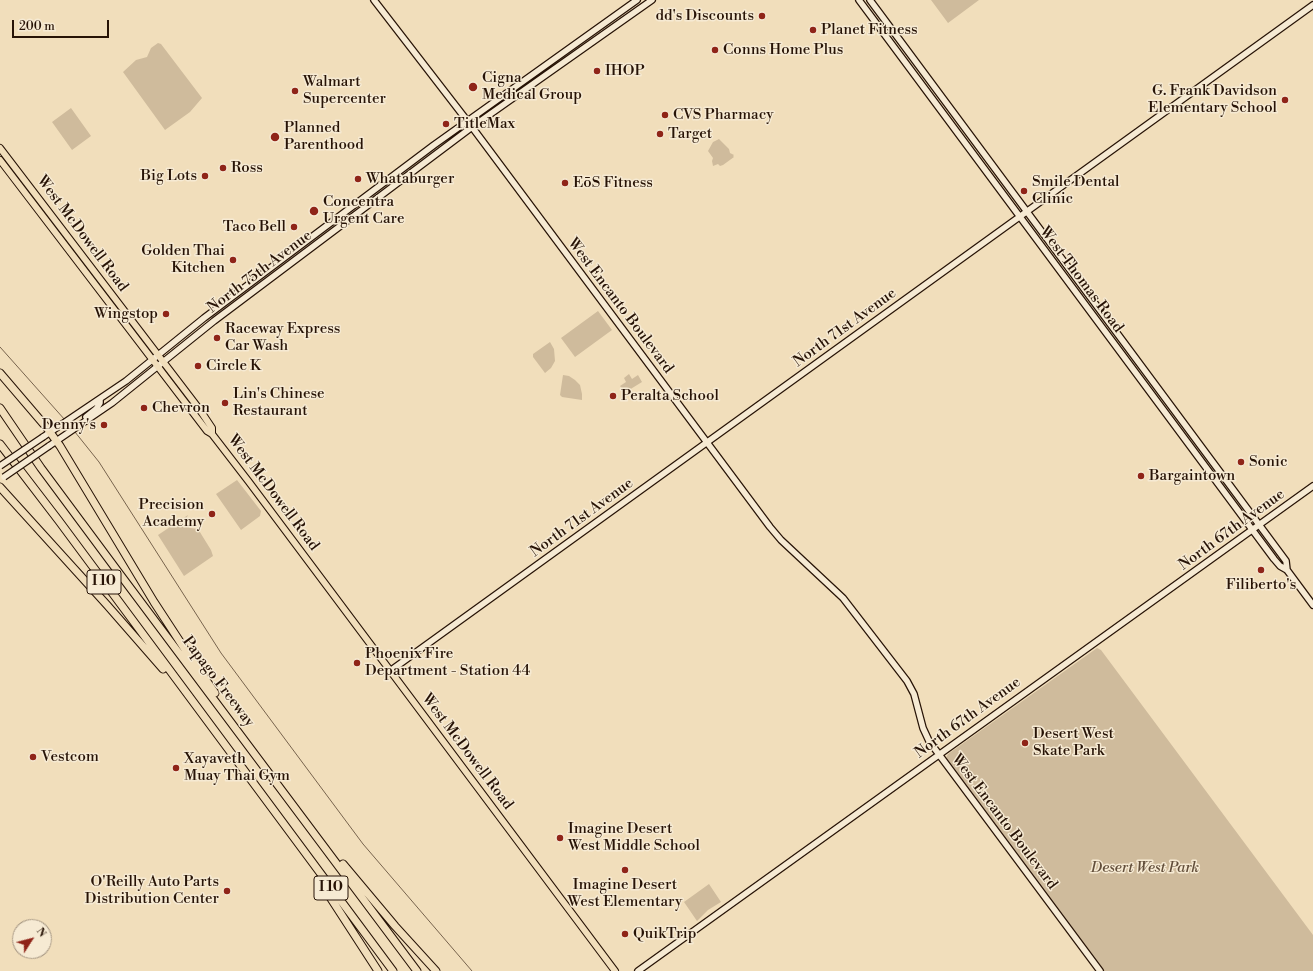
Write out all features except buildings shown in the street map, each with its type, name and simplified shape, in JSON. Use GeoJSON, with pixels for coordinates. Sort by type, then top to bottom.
{"type":"FeatureCollection","features":[{"type":"Feature","properties":{"kind":"highway"},"geometry":{"type":"LineString","coordinates":[[0,374],[50,432],[154,602],[209,683],[247,744]]}},
{"type":"Feature","properties":{"kind":"highway","name":"Papago Freeway"},"geometry":{"type":"LineString","coordinates":[[0,408],[41,468],[417,971]]}},
{"type":"Feature","properties":{"kind":"highway","name":"I 10"},"geometry":{"type":"LineString","coordinates":[[0,444],[59,521],[393,971]]}},
{"type":"Feature","properties":{"kind":"highway"},"geometry":{"type":"LineString","coordinates":[[0,487],[138,639],[207,721]]}},
{"type":"Feature","properties":{"kind":"highway"},"geometry":{"type":"LineString","coordinates":[[269,804],[294,845],[332,898],[378,971]]}},
{"type":"Feature","properties":{"kind":"highway"},"geometry":{"type":"LineString","coordinates":[[311,829],[436,971]]}},
{"type":"Feature","properties":{"kind":"main road","name":"West Encanto Boulevard"},"geometry":{"type":"LineString","coordinates":[[374,0],[472,127],[770,527],[781,540],[844,598],[907,681],[914,694],[923,728],[929,741],[1100,971]]}},
{"type":"Feature","properties":{"kind":"main road","name":"North 75th Avenue"},"geometry":{"type":"LineString","coordinates":[[0,466],[126,381],[204,318],[389,179],[467,121],[637,0]]}},
{"type":"Feature","properties":{"kind":"main road","name":"North 75th Avenue"},"geometry":{"type":"LineString","coordinates":[[2,478],[112,403],[214,321],[472,127],[652,0]]}},
{"type":"Feature","properties":{"kind":"main road","name":"West Thomas Road"},"geometry":{"type":"LineString","coordinates":[[859,0],[1252,530],[1280,566],[1287,570],[1313,605]]}},
{"type":"Feature","properties":{"kind":"main road","name":"West Thomas Road"},"geometry":{"type":"LineString","coordinates":[[870,0],[1286,561],[1287,570]]}},
{"type":"Feature","properties":{"kind":"main road","name":"North 71st Avenue"},"geometry":{"type":"LineString","coordinates":[[390,671],[1313,5]]}},
{"type":"Feature","properties":{"kind":"main road","name":"West McDowell Road"},"geometry":{"type":"LineString","coordinates":[[0,148],[159,355],[212,428],[212,434]]}},
{"type":"Feature","properties":{"kind":"main road","name":"West McDowell Road"},"geometry":{"type":"LineString","coordinates":[[0,160],[207,432],[212,434],[614,971]]}},
{"type":"Feature","properties":{"kind":"main road"},"geometry":{"type":"LineString","coordinates":[[357,214],[390,183],[389,179],[399,179],[407,176]]}},
{"type":"Feature","properties":{"kind":"main road"},"geometry":{"type":"LineString","coordinates":[[1084,303],[1091,298]]}},
{"type":"Feature","properties":{"kind":"main road"},"geometry":{"type":"LineString","coordinates":[[1122,354],[1129,350]]}},
{"type":"Feature","properties":{"kind":"main road"},"geometry":{"type":"LineString","coordinates":[[78,426],[83,419],[96,409],[100,403],[100,399]]}},
{"type":"Feature","properties":{"kind":"main road","name":"North 67th Avenue"},"geometry":{"type":"LineString","coordinates":[[638,971],[1313,486]]}},
{"type":"Feature","properties":{"kind":"green space"},"geometry":{"type":"Polygon","coordinates":[[[931,0],[979,0],[948,23],[931,0]]]}},
{"type":"Feature","properties":{"kind":"green space"},"geometry":{"type":"Polygon","coordinates":[[[158,43],[161,44],[202,98],[190,112],[165,130],[123,72],[136,60],[147,57],[151,48],[158,43]]]}},
{"type":"Feature","properties":{"kind":"green space"},"geometry":{"type":"Polygon","coordinates":[[[71,108],[91,136],[72,150],[52,122],[71,108]]]}},
{"type":"Feature","properties":{"kind":"green space"},"geometry":{"type":"Polygon","coordinates":[[[719,139],[729,149],[730,153],[734,155],[734,157],[723,165],[720,166],[718,164],[713,166],[713,158],[708,151],[713,142],[719,139]]]}},
{"type":"Feature","properties":{"kind":"green space"},"geometry":{"type":"Polygon","coordinates":[[[598,311],[612,330],[575,357],[561,338],[598,311]]]}},
{"type":"Feature","properties":{"kind":"green space"},"geometry":{"type":"Polygon","coordinates":[[[550,342],[554,349],[555,361],[551,368],[545,373],[533,357],[533,354],[550,342]]]}},
{"type":"Feature","properties":{"kind":"green space"},"geometry":{"type":"Polygon","coordinates":[[[629,374],[632,379],[638,375],[642,382],[629,390],[627,389],[624,391],[620,386],[626,382],[624,378],[629,374]]]}},
{"type":"Feature","properties":{"kind":"green space"},"geometry":{"type":"Polygon","coordinates":[[[563,375],[569,376],[580,385],[582,400],[562,397],[560,395],[563,375]]]}},
{"type":"Feature","properties":{"kind":"green space"},"geometry":{"type":"Polygon","coordinates":[[[237,480],[261,511],[260,516],[241,530],[216,494],[237,480]]]}},
{"type":"Feature","properties":{"kind":"green space"},"geometry":{"type":"Polygon","coordinates":[[[188,515],[185,521],[186,525],[190,528],[198,529],[213,556],[184,576],[158,535],[188,515]]]}},
{"type":"Feature","properties":{"kind":"green space","name":"Desert West Park"},"geometry":{"type":"Polygon","coordinates":[[[1097,648],[1101,650],[1313,935],[1313,971],[1103,971],[947,760],[946,758],[948,754],[1097,648]]]}},
{"type":"Feature","properties":{"kind":"green space"},"geometry":{"type":"Polygon","coordinates":[[[709,884],[721,902],[708,910],[697,921],[684,902],[709,884]]]}},
{"type":"Feature","properties":{"kind":"waterway"},"geometry":{"type":"LineString","coordinates":[[0,347],[65,420]]}},
{"type":"Feature","properties":{"kind":"waterway"},"geometry":{"type":"LineString","coordinates":[[75,432],[99,462],[221,653],[363,844],[472,971]]}},
{"type":"Feature","properties":{"kind":"place","name":"dd's Discounts"},"geometry":{"type":"Point","coordinates":[762,16]}},
{"type":"Feature","properties":{"kind":"place","name":"Planet Fitness"},"geometry":{"type":"Point","coordinates":[813,30]}},
{"type":"Feature","properties":{"kind":"place","name":"Conns Home Plus"},"geometry":{"type":"Point","coordinates":[715,50]}},
{"type":"Feature","properties":{"kind":"place","name":"IHOP"},"geometry":{"type":"Point","coordinates":[597,71]}},
{"type":"Feature","properties":{"kind":"place","name":"Cigna Medical Group"},"geometry":{"type":"Point","coordinates":[473,87]}},
{"type":"Feature","properties":{"kind":"place","name":"Walmart Supercenter"},"geometry":{"type":"Point","coordinates":[295,91]}},
{"type":"Feature","properties":{"kind":"place","name":"G. Frank Davidson Elementary School"},"geometry":{"type":"Point","coordinates":[1285,100]}},
{"type":"Feature","properties":{"kind":"place","name":"CVS Pharmacy"},"geometry":{"type":"Point","coordinates":[665,115]}},
{"type":"Feature","properties":{"kind":"place","name":"TitleMax"},"geometry":{"type":"Point","coordinates":[446,124]}},
{"type":"Feature","properties":{"kind":"place","name":"Target"},"geometry":{"type":"Point","coordinates":[660,134]}},
{"type":"Feature","properties":{"kind":"place","name":"Planned Parenthood"},"geometry":{"type":"Point","coordinates":[275,137]}},
{"type":"Feature","properties":{"kind":"place","name":"Ross"},"geometry":{"type":"Point","coordinates":[223,168]}},
{"type":"Feature","properties":{"kind":"place","name":"Big Lots"},"geometry":{"type":"Point","coordinates":[205,176]}},
{"type":"Feature","properties":{"kind":"place","name":"Whataburger"},"geometry":{"type":"Point","coordinates":[358,179]}},
{"type":"Feature","properties":{"kind":"place","name":"EōS Fitness"},"geometry":{"type":"Point","coordinates":[565,183]}},
{"type":"Feature","properties":{"kind":"place","name":"Smile Dental Clinic"},"geometry":{"type":"Point","coordinates":[1024,191]}},
{"type":"Feature","properties":{"kind":"place","name":"Concentra Urgent Care"},"geometry":{"type":"Point","coordinates":[314,211]}},
{"type":"Feature","properties":{"kind":"place","name":"Taco Bell"},"geometry":{"type":"Point","coordinates":[294,227]}},
{"type":"Feature","properties":{"kind":"place","name":"Golden Thai Kitchen"},"geometry":{"type":"Point","coordinates":[233,260]}},
{"type":"Feature","properties":{"kind":"place","name":"Wingstop"},"geometry":{"type":"Point","coordinates":[166,314]}},
{"type":"Feature","properties":{"kind":"place","name":"Raceway Express Car Wash"},"geometry":{"type":"Point","coordinates":[217,338]}},
{"type":"Feature","properties":{"kind":"place","name":"Circle K"},"geometry":{"type":"Point","coordinates":[198,366]}},
{"type":"Feature","properties":{"kind":"place","name":"Peralta School"},"geometry":{"type":"Point","coordinates":[613,396]}},
{"type":"Feature","properties":{"kind":"place","name":"Lin's Chinese Restaurant"},"geometry":{"type":"Point","coordinates":[225,403]}},
{"type":"Feature","properties":{"kind":"place","name":"Chevron"},"geometry":{"type":"Point","coordinates":[144,408]}},
{"type":"Feature","properties":{"kind":"place","name":"Denny's"},"geometry":{"type":"Point","coordinates":[104,425]}},
{"type":"Feature","properties":{"kind":"place","name":"Sonic"},"geometry":{"type":"Point","coordinates":[1241,462]}},
{"type":"Feature","properties":{"kind":"place","name":"Bargaintown"},"geometry":{"type":"Point","coordinates":[1141,476]}},
{"type":"Feature","properties":{"kind":"place","name":"Precision Academy"},"geometry":{"type":"Point","coordinates":[212,514]}},
{"type":"Feature","properties":{"kind":"place","name":"Filiberto's"},"geometry":{"type":"Point","coordinates":[1261,570]}},
{"type":"Feature","properties":{"kind":"place","name":"Phoenix Fire Department - Station 44"},"geometry":{"type":"Point","coordinates":[357,663]}},
{"type":"Feature","properties":{"kind":"place","name":"Desert West Skate Park"},"geometry":{"type":"Point","coordinates":[1025,743]}},
{"type":"Feature","properties":{"kind":"place","name":"Vestcom"},"geometry":{"type":"Point","coordinates":[33,757]}},
{"type":"Feature","properties":{"kind":"place","name":"Xayaveth Muay Thai Gym"},"geometry":{"type":"Point","coordinates":[176,768]}},
{"type":"Feature","properties":{"kind":"place","name":"Imagine Desert West Middle School"},"geometry":{"type":"Point","coordinates":[560,838]}},
{"type":"Feature","properties":{"kind":"place","name":"Imagine Desert West Elementary"},"geometry":{"type":"Point","coordinates":[625,870]}},
{"type":"Feature","properties":{"kind":"place","name":"O'Reilly Auto Parts Distribution Center"},"geometry":{"type":"Point","coordinates":[227,891]}},
{"type":"Feature","properties":{"kind":"place","name":"QuikTrip"},"geometry":{"type":"Point","coordinates":[625,934]}}]}
